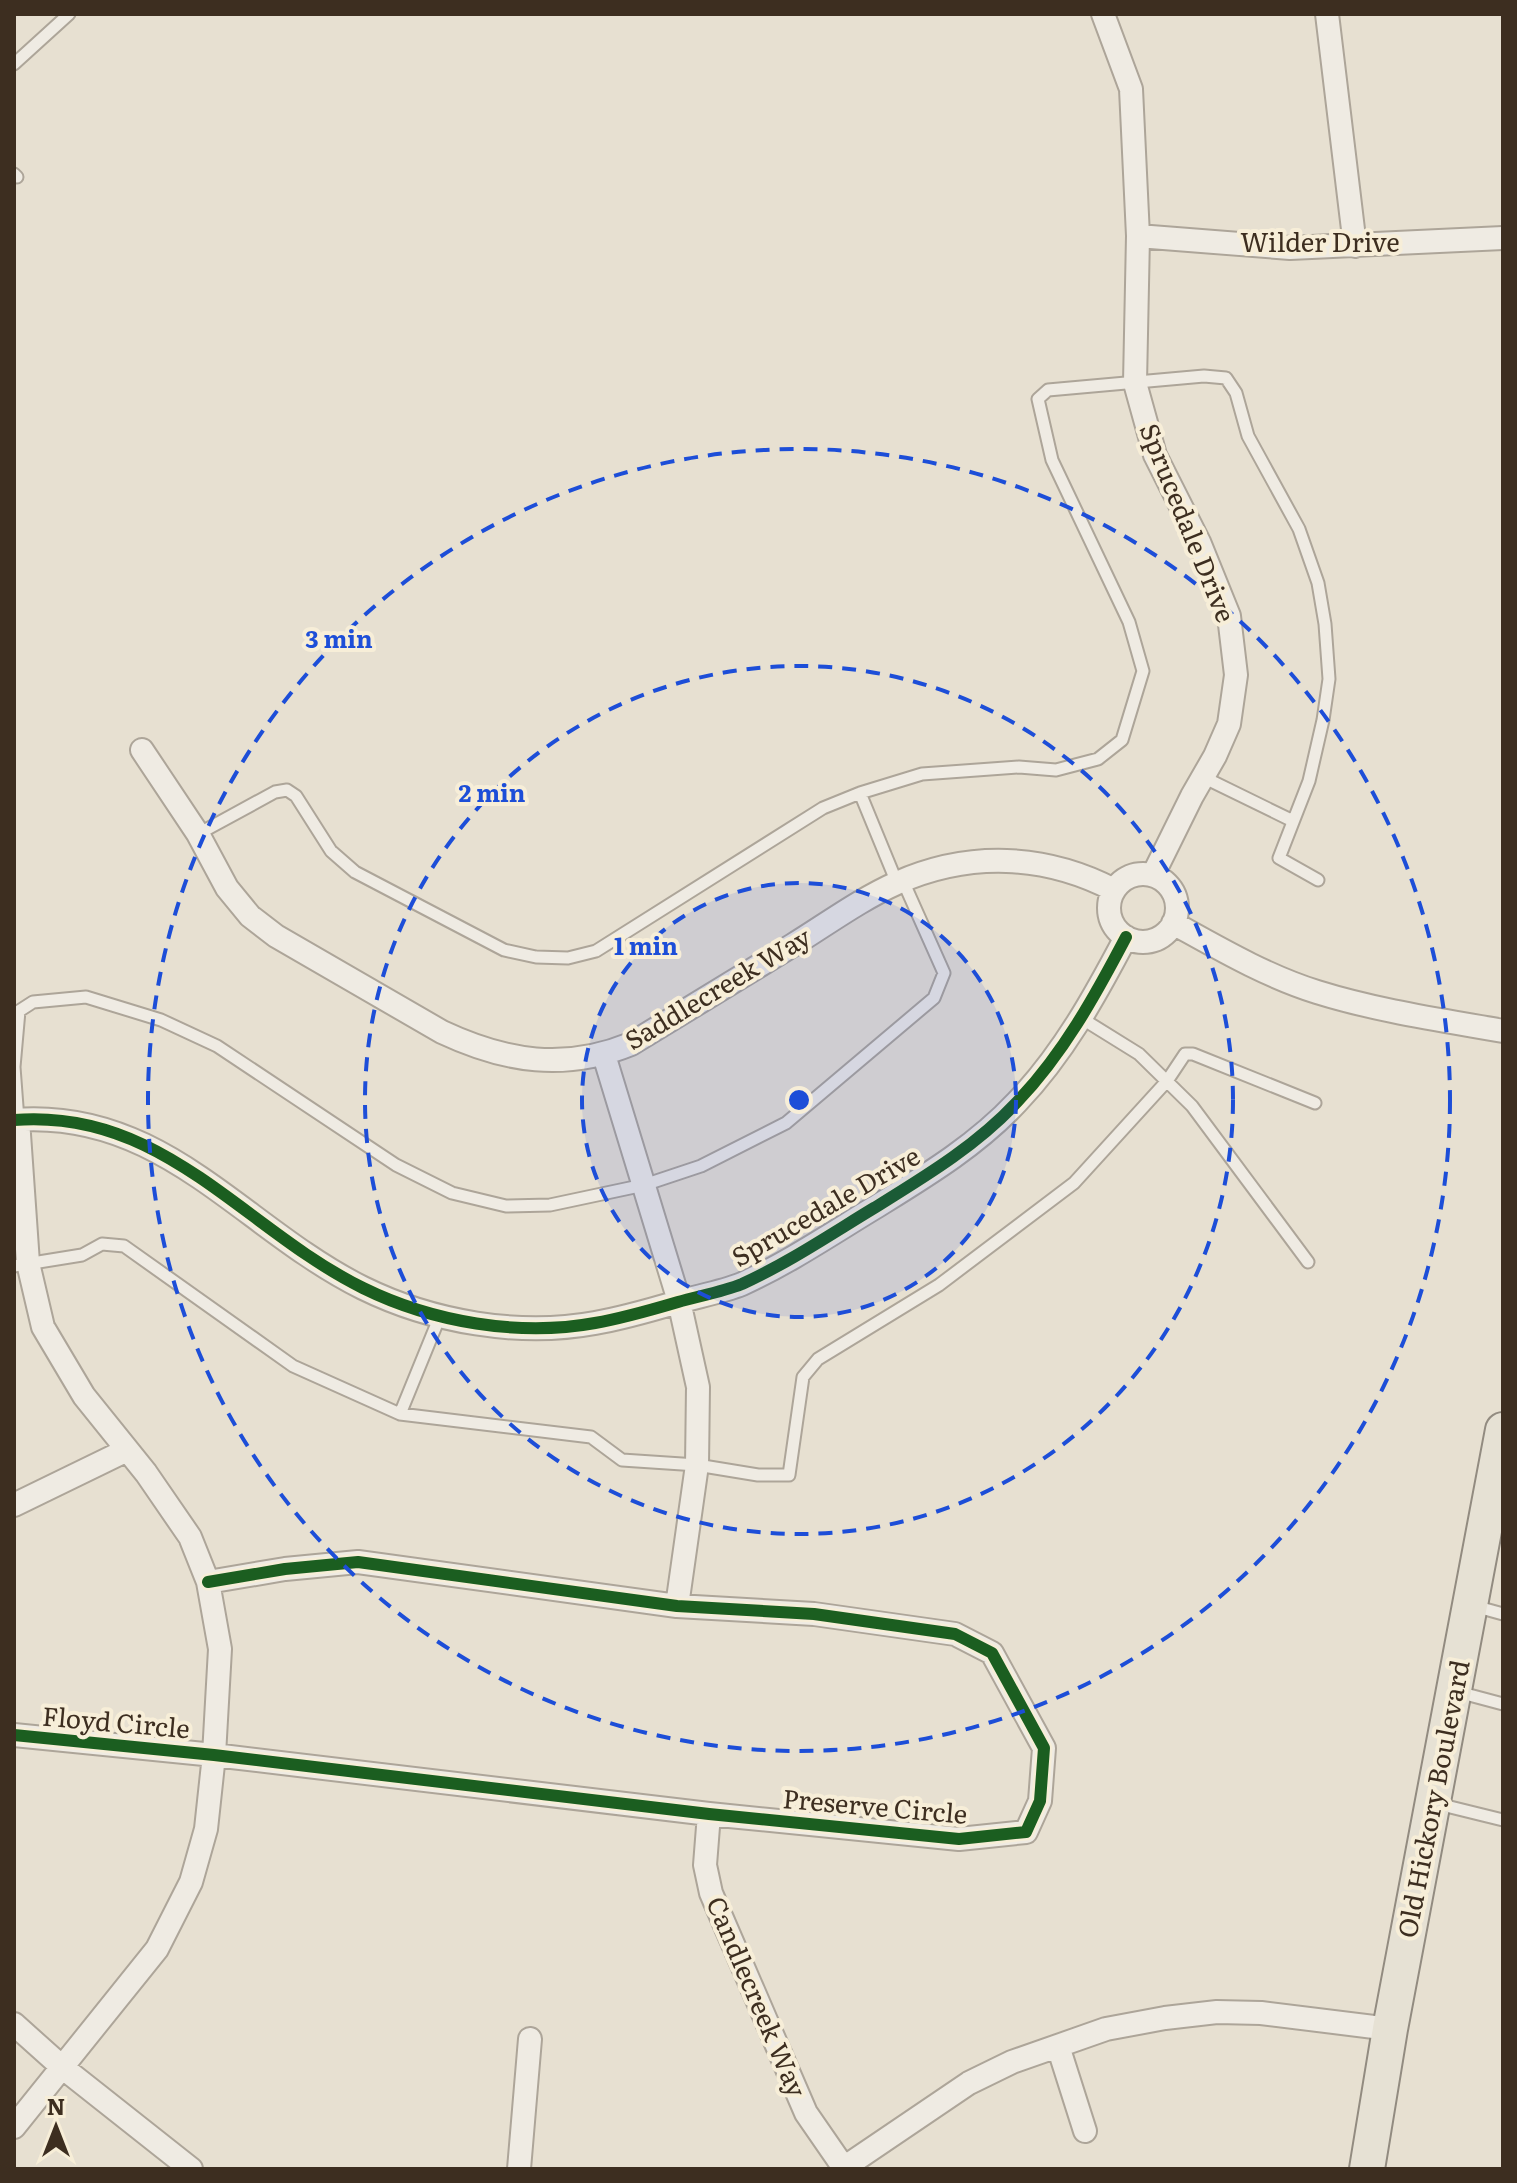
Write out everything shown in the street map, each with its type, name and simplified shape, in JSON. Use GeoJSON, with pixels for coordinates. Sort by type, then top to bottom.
{"type":"FeatureCollection","features":[{"type":"Feature","properties":{"kind":"main road","name":"Old Hickory Boulevard"},"geometry":{"type":"LineString","coordinates":[[1367,2169],[1390,2029],[1503,1430]]}},
{"type":"Feature","properties":{"kind":"street","name":"Sprucedale Drive"},"geometry":{"type":"LineString","coordinates":[[1103,14],[1131,89],[1138,236],[1135,383],[1155,455],[1199,542],[1229,616],[1236,675],[1229,724],[1153,875]]}},
{"type":"Feature","properties":{"kind":"street"},"geometry":{"type":"LineString","coordinates":[[1327,14],[1355,246]]}},
{"type":"Feature","properties":{"kind":"street","name":"Wilder Drive"},"geometry":{"type":"LineString","coordinates":[[1138,236],[1290,248],[1503,238]]}},
{"type":"Feature","properties":{"kind":"street","name":"Saddlecreek Way"},"geometry":{"type":"LineString","coordinates":[[142,750],[198,834],[227,888],[250,916],[276,936],[442,1032],[515,1058],[559,1060],[604,1055],[631,1044],[900,882],[933,869],[974,860],[1020,860],[1057,867],[1114,890]]}},
{"type":"Feature","properties":{"kind":"street"},"geometry":{"type":"LineString","coordinates":[[1134,875],[1153,875],[1165,882],[1177,904],[1173,923],[1165,934],[1139,942],[1126,937],[1111,919],[1109,908],[1114,890],[1122,881],[1134,875]]}},
{"type":"Feature","properties":{"kind":"street"},"geometry":{"type":"LineString","coordinates":[[1173,923],[1244,962],[1316,992],[1379,1009],[1503,1031]]}},
{"type":"Feature","properties":{"kind":"street","name":"Sprucedale Drive"},"geometry":{"type":"LineString","coordinates":[[16,1120],[57,1119],[92,1125],[154,1148],[187,1168],[322,1265],[399,1304],[440,1316],[496,1326],[541,1328],[592,1324],[739,1285],[784,1263],[929,1174],[979,1138],[1016,1104],[1042,1074],[1081,1018],[1126,937]]}},
{"type":"Feature","properties":{"kind":"street"},"geometry":{"type":"LineString","coordinates":[[604,1055],[679,1301],[698,1387],[697,1465],[677,1606]]}},
{"type":"Feature","properties":{"kind":"street"},"geometry":{"type":"LineString","coordinates":[[14,2127],[157,1949],[191,1882],[206,1829],[220,1649],[208,1582],[190,1537],[84,1396],[43,1327],[21,1264],[16,1120]]}},
{"type":"Feature","properties":{"kind":"street"},"geometry":{"type":"LineString","coordinates":[[14,1505],[127,1450]]}},
{"type":"Feature","properties":{"kind":"street","name":"Preserve Circle"},"geometry":{"type":"LineString","coordinates":[[208,1582],[285,1569],[358,1562],[677,1606],[814,1614],[955,1634],[992,1653],[1044,1748],[1040,1801],[1026,1832],[959,1839],[709,1814],[214,1755]]}},
{"type":"Feature","properties":{"kind":"street","name":"Floyd Circle"},"geometry":{"type":"LineString","coordinates":[[14,1735],[214,1755]]}},
{"type":"Feature","properties":{"kind":"street","name":"Candlecreek Way"},"geometry":{"type":"LineString","coordinates":[[709,1814],[705,1865],[711,1893],[806,2113],[843,2168]]}},
{"type":"Feature","properties":{"kind":"street"},"geometry":{"type":"LineString","coordinates":[[843,2168],[969,2083],[1012,2062],[1106,2029],[1217,2012],[1261,2013],[1390,2029]]}},
{"type":"Feature","properties":{"kind":"street"},"geometry":{"type":"LineString","coordinates":[[14,2024],[62,2067],[191,2169]]}},
{"type":"Feature","properties":{"kind":"street"},"geometry":{"type":"LineString","coordinates":[[519,2169],[530,2039]]}},
{"type":"Feature","properties":{"kind":"street"},"geometry":{"type":"LineString","coordinates":[[1058,2046],[1085,2131]]}},
{"type":"Feature","properties":{"kind":"lane"},"geometry":{"type":"LineString","coordinates":[[14,64],[69,14]]}},
{"type":"Feature","properties":{"kind":"lane"},"geometry":{"type":"LineString","coordinates":[[198,834],[275,792],[287,790],[296,796],[331,851],[355,872],[504,950],[536,957],[568,958],[596,951],[823,808],[860,793],[922,774],[1019,767],[1056,770],[1098,759],[1122,740],[1143,671],[1129,622],[1052,460],[1038,399],[1048,390],[1204,376],[1226,378],[1236,393],[1248,436],[1304,543],[1318,583],[1329,679],[1309,781],[1279,858],[1318,880]]}},
{"type":"Feature","properties":{"kind":"lane"},"geometry":{"type":"LineString","coordinates":[[1203,777],[1293,821]]}},
{"type":"Feature","properties":{"kind":"lane"},"geometry":{"type":"LineString","coordinates":[[16,1120],[16,1008],[33,1002],[86,997],[161,1020],[217,1046],[396,1165],[452,1193],[506,1206],[550,1205],[644,1185],[701,1166],[786,1123],[934,998],[944,973],[860,793]]}},
{"type":"Feature","properties":{"kind":"lane"},"geometry":{"type":"LineString","coordinates":[[1081,1018],[1139,1054],[1192,1106],[1308,1262]]}},
{"type":"Feature","properties":{"kind":"lane"},"geometry":{"type":"LineString","coordinates":[[21,1264],[82,1255],[102,1244],[124,1246],[293,1366],[400,1414],[591,1437],[622,1460],[697,1465],[758,1475],[789,1475],[803,1377],[818,1359],[939,1285],[1074,1183],[1167,1081],[1185,1054],[1193,1054],[1315,1103]]}},
{"type":"Feature","properties":{"kind":"lane"},"geometry":{"type":"LineString","coordinates":[[400,1414],[440,1316]]}},
{"type":"Feature","properties":{"kind":"lane"},"geometry":{"type":"LineString","coordinates":[[1470,1605],[1503,1614]]}},
{"type":"Feature","properties":{"kind":"lane"},"geometry":{"type":"LineString","coordinates":[[1454,1691],[1503,1704]]}},
{"type":"Feature","properties":{"kind":"lane"},"geometry":{"type":"LineString","coordinates":[[1433,1803],[1503,1820]]}},
{"type":"Feature","properties":{"kind":"cycle path"},"geometry":{"type":"LineString","coordinates":[[14,1120],[67,1121],[114,1133],[158,1152],[199,1177],[319,1263],[363,1288],[418,1310],[476,1324],[506,1327],[566,1327],[595,1323],[742,1284],[809,1248],[949,1160],[1001,1118],[1034,1084],[1064,1044],[1126,937]]}},
{"type":"Feature","properties":{"kind":"cycle path"},"geometry":{"type":"LineString","coordinates":[[14,1735],[214,1755],[709,1814],[959,1839],[1026,1832],[1040,1801],[1044,1748],[992,1653],[955,1634],[814,1614],[677,1606],[358,1562],[285,1569],[208,1582]]}}]}
